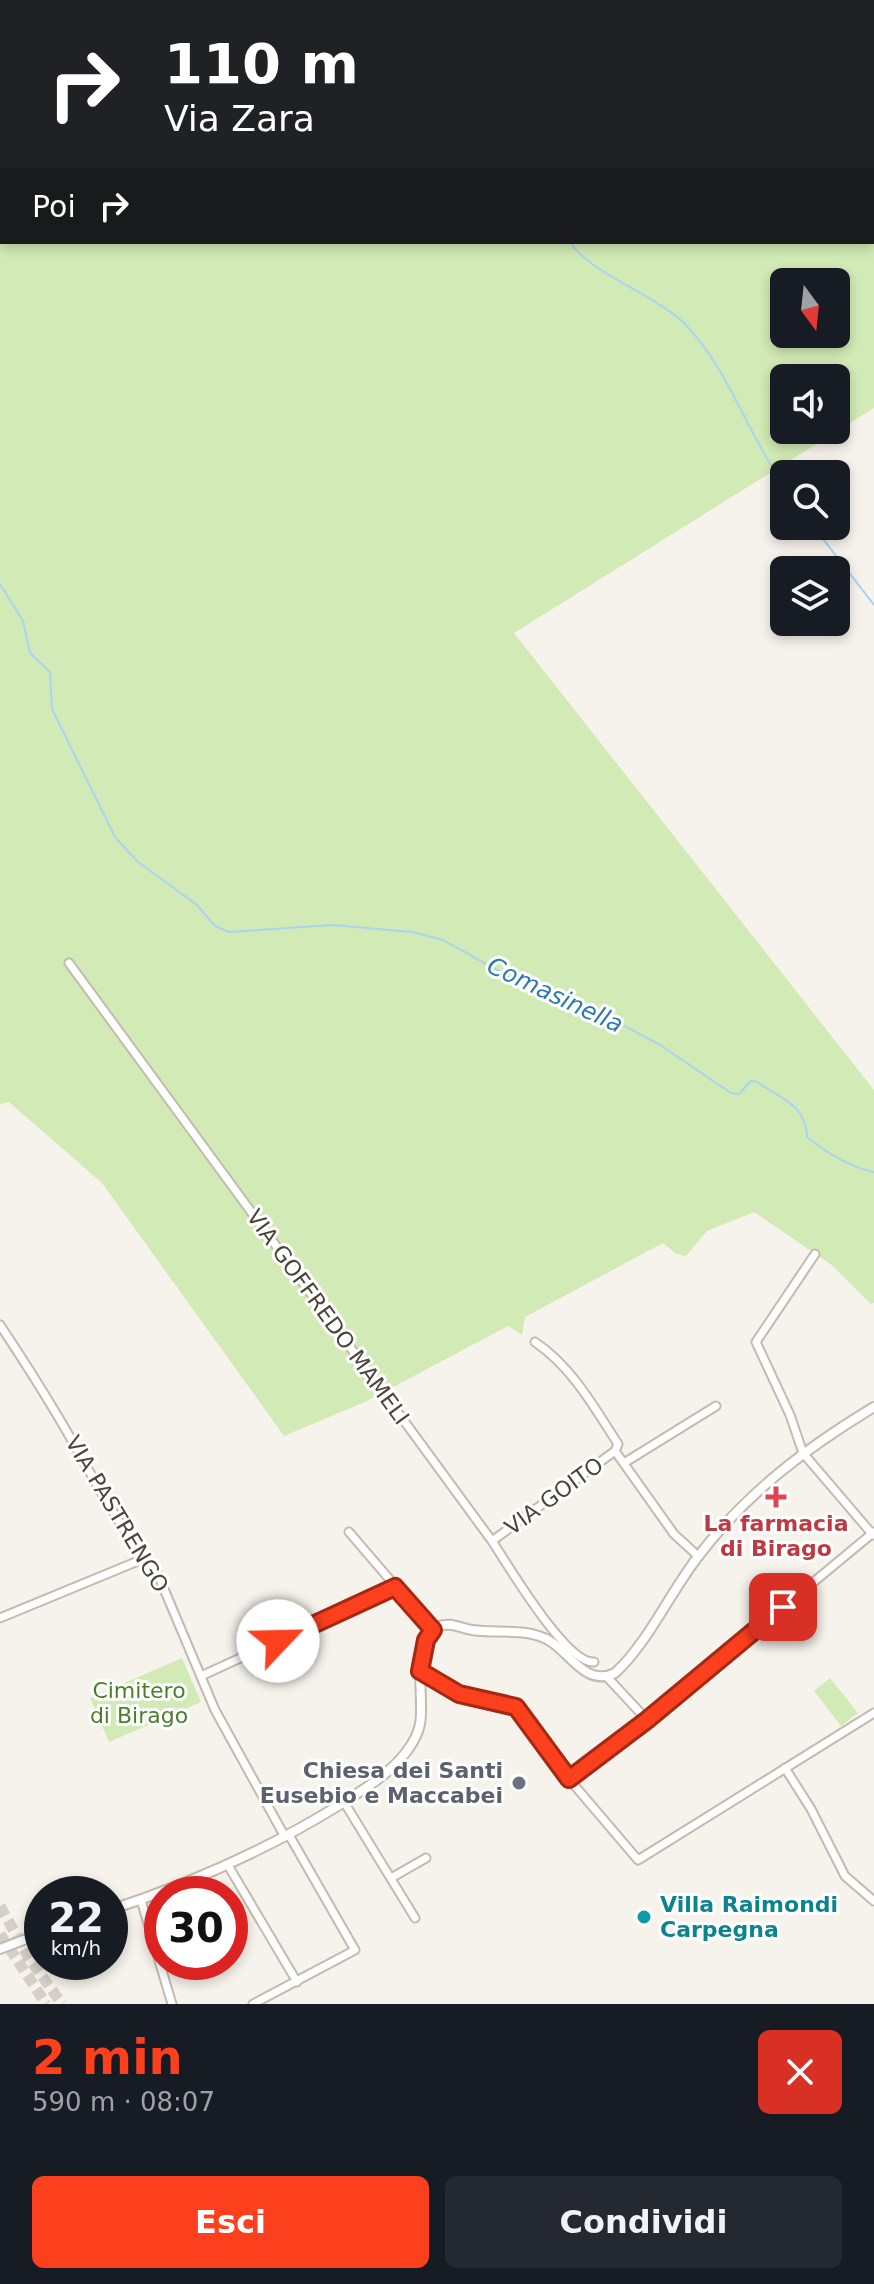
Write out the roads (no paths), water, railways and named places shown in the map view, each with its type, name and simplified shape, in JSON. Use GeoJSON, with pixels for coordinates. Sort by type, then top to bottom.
{"type":"FeatureCollection","features":[{"type":"Feature","properties":{"kind":"street","name":"VIA GOFFREDO MAMELI"},"geometry":{"type":"LineString","coordinates":[[69,963],[492,1541],[553,1630],[583,1660],[594,1662]]}},
{"type":"Feature","properties":{"kind":"street"},"geometry":{"type":"LineString","coordinates":[[569,1779],[647,1720],[873,1534],[803,1453],[790,1415],[756,1342],[815,1254]]}},
{"type":"Feature","properties":{"kind":"street","name":"VIA PASTRENGO"},"geometry":{"type":"LineString","coordinates":[[0,1325],[143,1559],[156,1570],[215,1710],[355,1950],[297,1982]]}},
{"type":"Feature","properties":{"kind":"street"},"geometry":{"type":"LineString","coordinates":[[535,1342],[553,1354],[579,1385],[618,1444],[615,1451],[674,1534],[698,1556]]}},
{"type":"Feature","properties":{"kind":"street"},"geometry":{"type":"LineString","coordinates":[[624,1463],[716,1406]]}},
{"type":"Feature","properties":{"kind":"street"},"geometry":{"type":"LineString","coordinates":[[128,1904],[229,1867],[344,1802],[392,1768],[414,1741],[421,1722],[420,1671],[426,1640],[433,1630],[450,1624],[478,1631],[531,1635],[552,1643],[591,1675],[607,1677],[619,1670],[698,1556],[749,1497],[803,1453],[874,1407]]}},
{"type":"Feature","properties":{"kind":"street","name":"VIA GOITO"},"geometry":{"type":"LineString","coordinates":[[492,1541],[615,1451]]}},
{"type":"Feature","properties":{"kind":"street"},"geometry":{"type":"LineString","coordinates":[[349,1532],[433,1630]]}},
{"type":"Feature","properties":{"kind":"street"},"geometry":{"type":"LineString","coordinates":[[0,1618],[143,1559]]}},
{"type":"Feature","properties":{"kind":"street"},"geometry":{"type":"LineString","coordinates":[[201,1676],[395,1587]]}},
{"type":"Feature","properties":{"kind":"street"},"geometry":{"type":"LineString","coordinates":[[420,1671],[459,1694],[516,1707],[569,1779],[638,1860],[874,1713]]}},
{"type":"Feature","properties":{"kind":"street"},"geometry":{"type":"LineString","coordinates":[[607,1677],[647,1720]]}},
{"type":"Feature","properties":{"kind":"street"},"geometry":{"type":"LineString","coordinates":[[785,1768],[845,1876],[873,1899]]}},
{"type":"Feature","properties":{"kind":"street"},"geometry":{"type":"LineString","coordinates":[[344,1802],[415,1918]]}},
{"type":"Feature","properties":{"kind":"street"},"geometry":{"type":"LineString","coordinates":[[391,1878],[426,1858]]}},
{"type":"Feature","properties":{"kind":"street"},"geometry":{"type":"LineString","coordinates":[[229,1867],[297,1982],[253,2004]]}},
{"type":"Feature","properties":{"kind":"street"},"geometry":{"type":"LineString","coordinates":[[141,1900],[172,2004]]}},
{"type":"Feature","properties":{"kind":"street"},"geometry":{"type":"LineString","coordinates":[[0,1949],[24,1940]]}},
{"type":"Feature","properties":{"kind":"waterway"},"geometry":{"type":"LineString","coordinates":[[572,244],[591,263],[656,302],[684,323],[700,341],[726,381],[770,463]]}},
{"type":"Feature","properties":{"kind":"waterway"},"geometry":{"type":"LineString","coordinates":[[824,540],[874,605]]}},
{"type":"Feature","properties":{"kind":"waterway","name":"Comasinella"},"geometry":{"type":"LineString","coordinates":[[0,584],[23,621],[30,653],[50,672],[52,709],[115,837],[138,862],[197,905],[215,926],[229,932],[332,925],[412,932],[443,940],[526,986],[582,1003],[660,1045],[731,1093],[739,1094],[751,1081],[757,1082],[797,1110],[806,1126],[807,1137],[847,1163],[874,1172]]}},
{"type":"Feature","properties":{"kind":"tunnel"},"geometry":{"type":"LineString","coordinates":[[0,1906],[29,1958],[62,2004]]}},
{"type":"Feature","properties":{"kind":"tunnel"},"geometry":{"type":"LineString","coordinates":[[0,1934],[46,2004]]}},
{"type":"Feature","properties":{"kind":"place","name":"La farmacia di Birago"},"geometry":{"type":"Point","coordinates":[776,1497]}},
{"type":"Feature","properties":{"kind":"place","name":"Chiesa dei Santi Eusebio e Maccabei"},"geometry":{"type":"Point","coordinates":[519,1783]}},
{"type":"Feature","properties":{"kind":"place","name":"Villa Raimondi Carpegna"},"geometry":{"type":"Point","coordinates":[644,1917]}},
{"type":"Feature","properties":{"kind":"park label","name":"Cimitero di Birago"},"geometry":{"type":"Point","coordinates":[139,1702]}}]}
